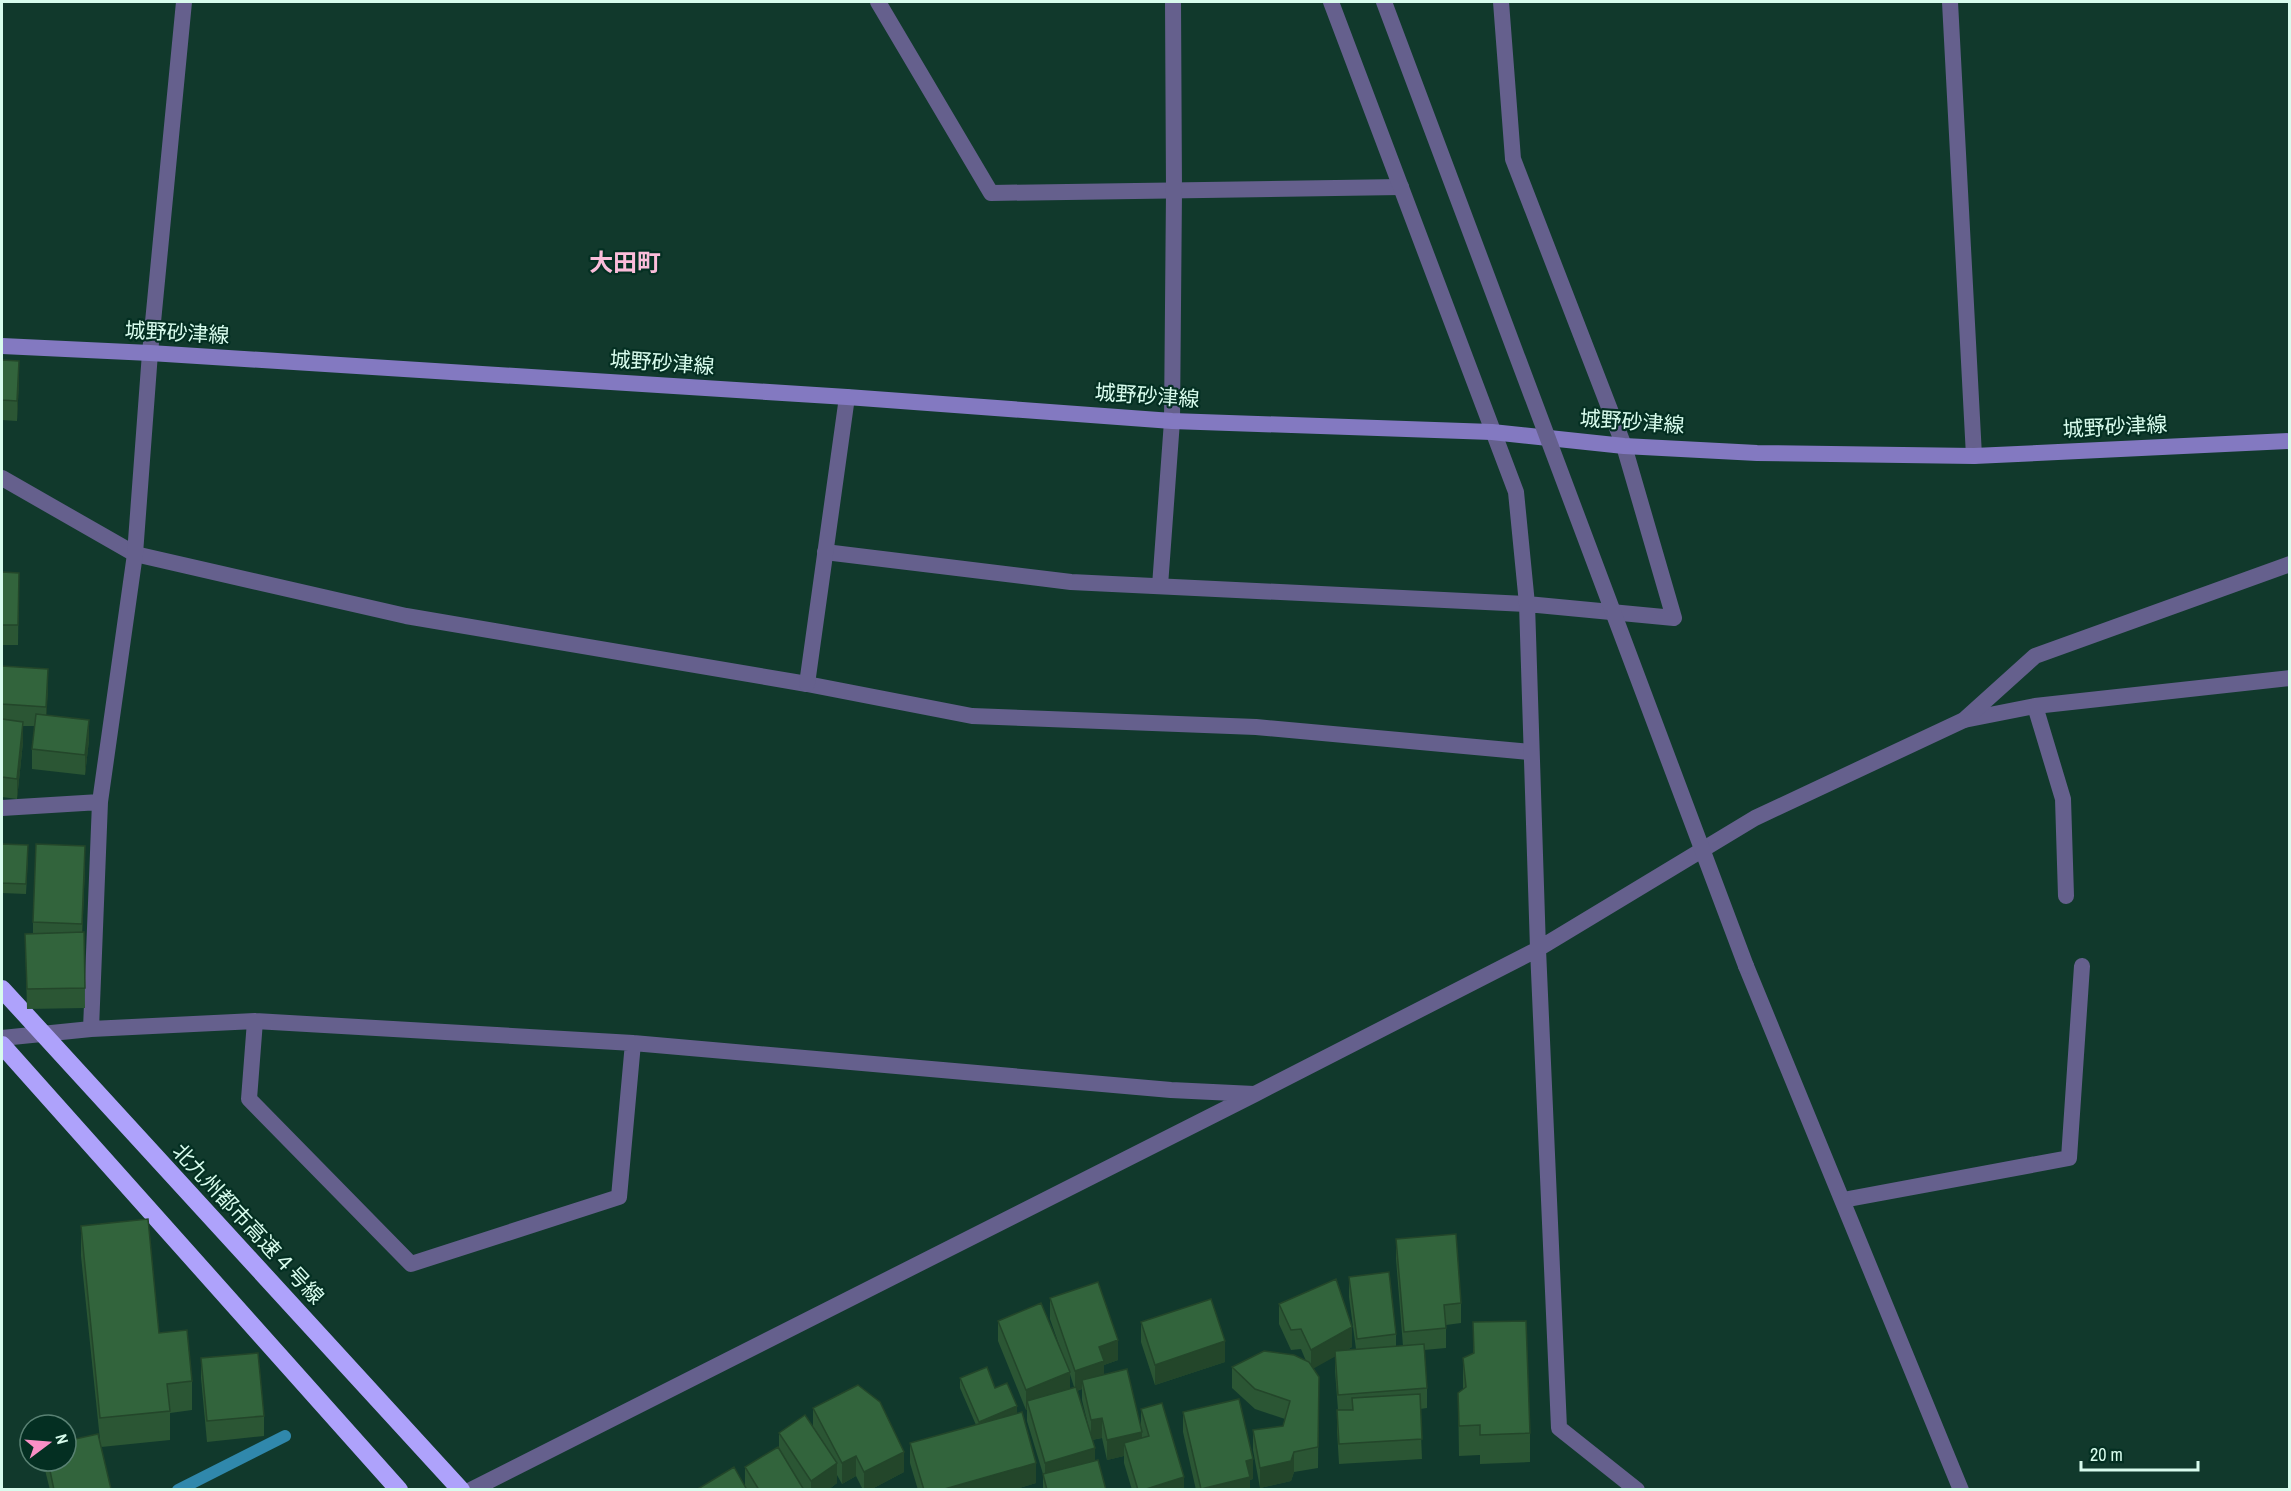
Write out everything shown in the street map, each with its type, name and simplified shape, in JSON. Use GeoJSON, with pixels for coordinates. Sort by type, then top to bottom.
{"type":"FeatureCollection","features":[{"type":"Feature","properties":{"kind":"highway","name":"北九州都市高速４号線"},"geometry":{"type":"LineString","coordinates":[[2,989],[461,1490]]}},
{"type":"Feature","properties":{"kind":"highway"},"geometry":{"type":"LineString","coordinates":[[2,1045],[399,1490]]}},
{"type":"Feature","properties":{"kind":"main road","name":"城野砂津線"},"geometry":{"type":"LineString","coordinates":[[2,346],[150,353],[847,397],[1172,421],[1492,432],[1624,446],[1757,453],[1974,456],[2289,441]]}},
{"type":"Feature","properties":{"kind":"street"},"geometry":{"type":"LineString","coordinates":[[91,1029],[100,802],[135,554],[150,353],[184,2]]}},
{"type":"Feature","properties":{"kind":"street"},"geometry":{"type":"LineString","coordinates":[[878,2],[991,194],[1401,187]]}},
{"type":"Feature","properties":{"kind":"street"},"geometry":{"type":"LineString","coordinates":[[1160,586],[1172,421],[1173,2]]}},
{"type":"Feature","properties":{"kind":"street"},"geometry":{"type":"LineString","coordinates":[[1331,2],[1516,492],[1527,604],[1530,752],[1559,1428],[1637,1490]]}},
{"type":"Feature","properties":{"kind":"street"},"geometry":{"type":"LineString","coordinates":[[1384,2],[1746,966],[1961,1490]]}},
{"type":"Feature","properties":{"kind":"street"},"geometry":{"type":"LineString","coordinates":[[825,552],[1071,582],[1527,604],[1674,618],[1624,446],[1513,159],[1501,2]]}},
{"type":"Feature","properties":{"kind":"street"},"geometry":{"type":"LineString","coordinates":[[1950,2],[1974,456]]}},
{"type":"Feature","properties":{"kind":"street"},"geometry":{"type":"LineString","coordinates":[[807,684],[847,397]]}},
{"type":"Feature","properties":{"kind":"street"},"geometry":{"type":"LineString","coordinates":[[2,478],[135,554],[406,616],[807,684],[972,716],[1256,727],[1530,752]]}},
{"type":"Feature","properties":{"kind":"street"},"geometry":{"type":"LineString","coordinates":[[1964,720],[2035,656],[2289,564]]}},
{"type":"Feature","properties":{"kind":"street"},"geometry":{"type":"LineString","coordinates":[[471,1490],[1538,949],[1755,819],[1964,720],[2035,706],[2289,678]]}},
{"type":"Feature","properties":{"kind":"street"},"geometry":{"type":"LineString","coordinates":[[2035,706],[2063,799],[2066,896]]}},
{"type":"Feature","properties":{"kind":"street"},"geometry":{"type":"LineString","coordinates":[[2,808],[100,802]]}},
{"type":"Feature","properties":{"kind":"street"},"geometry":{"type":"LineString","coordinates":[[1843,1200],[2069,1158],[2082,966]]}},
{"type":"Feature","properties":{"kind":"street"},"geometry":{"type":"LineString","coordinates":[[2,1038],[91,1029],[255,1021],[633,1043],[1171,1090],[1255,1094]]}},
{"type":"Feature","properties":{"kind":"street"},"geometry":{"type":"LineString","coordinates":[[255,1021],[249,1099],[411,1264],[619,1197],[633,1043]]}},
{"type":"Feature","properties":{"kind":"building"},"geometry":{"type":"Polygon","coordinates":[[[2,360],[19,361],[17,401],[2,400],[2,360]]]}},
{"type":"Feature","properties":{"kind":"building"},"geometry":{"type":"Polygon","coordinates":[[[2,572],[19,573],[18,625],[2,625],[2,572]]]}},
{"type":"Feature","properties":{"kind":"building"},"geometry":{"type":"Polygon","coordinates":[[[2,666],[48,669],[46,707],[2,704],[2,666]]]}},
{"type":"Feature","properties":{"kind":"building"},"geometry":{"type":"Polygon","coordinates":[[[36,714],[89,720],[85,755],[32,749],[36,714]]]}},
{"type":"Feature","properties":{"kind":"building"},"geometry":{"type":"Polygon","coordinates":[[[2,719],[23,722],[17,779],[2,777],[2,719]]]}},
{"type":"Feature","properties":{"kind":"building"},"geometry":{"type":"Polygon","coordinates":[[[2,844],[28,845],[26,884],[2,883],[2,844]]]}},
{"type":"Feature","properties":{"kind":"building"},"geometry":{"type":"Polygon","coordinates":[[[36,844],[85,846],[82,924],[33,922],[36,844]]]}},
{"type":"Feature","properties":{"kind":"building"},"geometry":{"type":"Polygon","coordinates":[[[84,932],[85,988],[27,989],[25,934],[84,932]]]}},
{"type":"Feature","properties":{"kind":"building"},"geometry":{"type":"Polygon","coordinates":[[[148,1219],[159,1333],[187,1330],[192,1381],[167,1384],[170,1411],[100,1418],[81,1226],[148,1219]]]}},
{"type":"Feature","properties":{"kind":"building"},"geometry":{"type":"Polygon","coordinates":[[[1456,1234],[1461,1303],[1444,1305],[1446,1328],[1404,1332],[1396,1239],[1456,1234]]]}},
{"type":"Feature","properties":{"kind":"building"},"geometry":{"type":"Polygon","coordinates":[[[1389,1272],[1396,1334],[1357,1339],[1349,1277],[1389,1272]]]}},
{"type":"Feature","properties":{"kind":"building"},"geometry":{"type":"Polygon","coordinates":[[[1336,1279],[1352,1327],[1311,1350],[1301,1329],[1291,1330],[1279,1304],[1336,1279]]]}},
{"type":"Feature","properties":{"kind":"building"},"geometry":{"type":"Polygon","coordinates":[[[1098,1282],[1118,1340],[1099,1347],[1104,1361],[1075,1371],[1050,1298],[1098,1282]]]}},
{"type":"Feature","properties":{"kind":"building"},"geometry":{"type":"Polygon","coordinates":[[[1211,1299],[1225,1341],[1155,1365],[1141,1322],[1211,1299]]]}},
{"type":"Feature","properties":{"kind":"building"},"geometry":{"type":"Polygon","coordinates":[[[1041,1303],[1070,1372],[1026,1390],[998,1321],[1041,1303]]]}},
{"type":"Feature","properties":{"kind":"building"},"geometry":{"type":"Polygon","coordinates":[[[1526,1321],[1530,1433],[1480,1435],[1480,1425],[1459,1426],[1458,1393],[1466,1387],[1463,1358],[1474,1353],[1473,1322],[1526,1321]]]}},
{"type":"Feature","properties":{"kind":"building"},"geometry":{"type":"Polygon","coordinates":[[[1424,1344],[1427,1388],[1338,1395],[1335,1351],[1424,1344]]]}},
{"type":"Feature","properties":{"kind":"building"},"geometry":{"type":"Polygon","coordinates":[[[1264,1351],[1294,1355],[1309,1362],[1319,1377],[1318,1447],[1294,1452],[1291,1461],[1260,1468],[1253,1430],[1283,1426],[1290,1401],[1255,1389],[1232,1367],[1264,1351]]]}},
{"type":"Feature","properties":{"kind":"building"},"geometry":{"type":"Polygon","coordinates":[[[258,1353],[264,1416],[207,1421],[201,1358],[258,1353]]]}},
{"type":"Feature","properties":{"kind":"building"},"geometry":{"type":"Polygon","coordinates":[[[987,1367],[995,1388],[1007,1383],[1017,1406],[979,1422],[960,1378],[987,1367]]]}},
{"type":"Feature","properties":{"kind":"building"},"geometry":{"type":"Polygon","coordinates":[[[1127,1369],[1142,1432],[1107,1440],[1102,1418],[1091,1420],[1082,1380],[1127,1369]]]}},
{"type":"Feature","properties":{"kind":"building"},"geometry":{"type":"Polygon","coordinates":[[[858,1385],[880,1402],[904,1452],[864,1472],[856,1456],[842,1463],[813,1408],[858,1385]]]}},
{"type":"Feature","properties":{"kind":"building"},"geometry":{"type":"Polygon","coordinates":[[[1076,1387],[1095,1448],[1045,1463],[1027,1401],[1076,1387]]]}},
{"type":"Feature","properties":{"kind":"building"},"geometry":{"type":"Polygon","coordinates":[[[1420,1394],[1422,1439],[1339,1444],[1337,1410],[1353,1410],[1352,1398],[1420,1394]]]}},
{"type":"Feature","properties":{"kind":"building"},"geometry":{"type":"Polygon","coordinates":[[[1239,1399],[1253,1459],[1246,1461],[1250,1477],[1201,1489],[1183,1412],[1239,1399]]]}},
{"type":"Feature","properties":{"kind":"building"},"geometry":{"type":"Polygon","coordinates":[[[1162,1403],[1184,1477],[1138,1490],[1124,1443],[1149,1436],[1141,1409],[1162,1403]]]}},
{"type":"Feature","properties":{"kind":"building"},"geometry":{"type":"Polygon","coordinates":[[[1022,1412],[1036,1463],[941,1490],[924,1490],[910,1443],[1022,1412]]]}},
{"type":"Feature","properties":{"kind":"building"},"geometry":{"type":"Polygon","coordinates":[[[805,1415],[837,1463],[811,1481],[779,1433],[805,1415]]]}},
{"type":"Feature","properties":{"kind":"building"},"geometry":{"type":"Polygon","coordinates":[[[98,1434],[111,1489],[54,1490],[50,1473],[78,1473],[78,1438],[98,1434]]]}},
{"type":"Feature","properties":{"kind":"building"},"geometry":{"type":"Polygon","coordinates":[[[778,1447],[804,1490],[759,1490],[745,1467],[778,1447]]]}},
{"type":"Feature","properties":{"kind":"building"},"geometry":{"type":"Polygon","coordinates":[[[1098,1460],[1106,1490],[1047,1490],[1043,1474],[1098,1460]]]}},
{"type":"Feature","properties":{"kind":"building"},"geometry":{"type":"Polygon","coordinates":[[[734,1467],[747,1490],[696,1490],[734,1467]]]}},
{"type":"Feature","properties":{"kind":"waterway"},"geometry":{"type":"LineString","coordinates":[[178,1490],[285,1436]]}},
{"type":"Feature","properties":{"kind":"district","name":"大田町"},"geometry":{"type":"Point","coordinates":[625,263]}}]}
